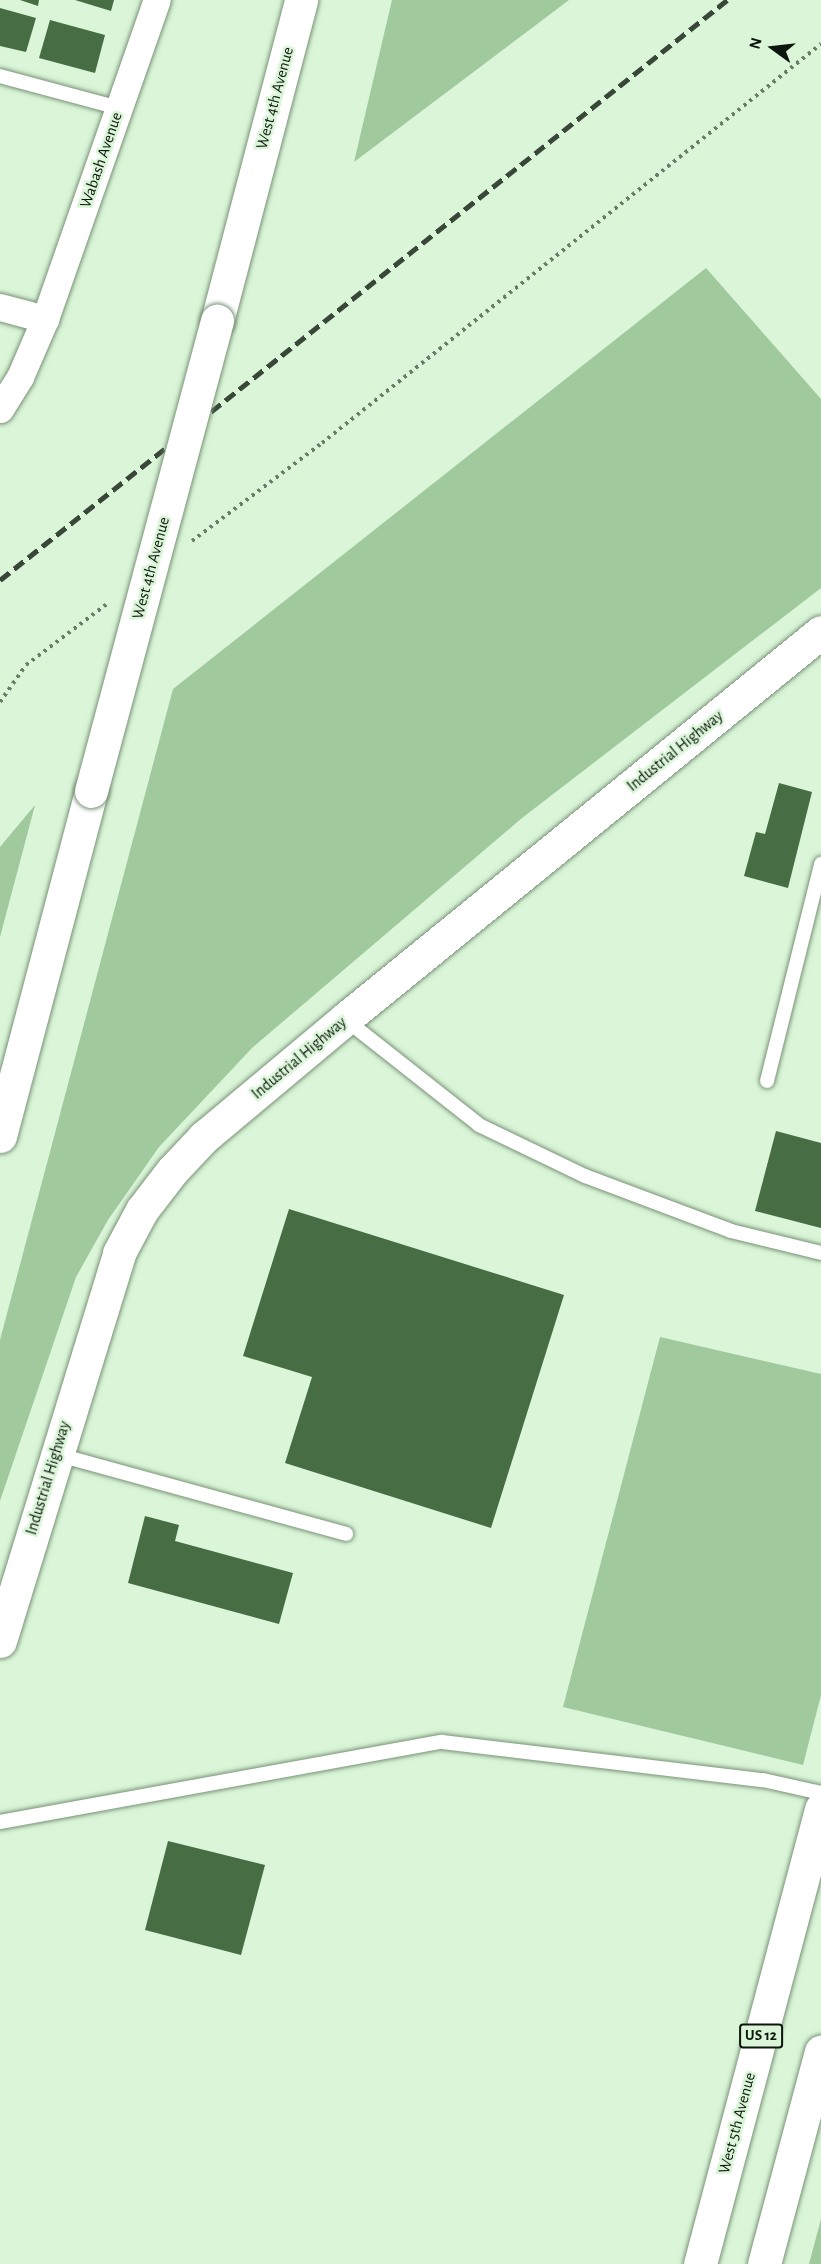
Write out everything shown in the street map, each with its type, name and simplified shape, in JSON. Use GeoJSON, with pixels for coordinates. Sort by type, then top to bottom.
{"type":"FeatureCollection","features":[{"type":"Feature","properties":{"kind":"main road","name":"West 4th Avenue"},"geometry":{"type":"LineString","coordinates":[[0,1136],[301,0]]}},
{"type":"Feature","properties":{"kind":"main road","name":"Industrial Highway"},"geometry":{"type":"LineString","coordinates":[[0,1641],[119,1253],[142,1210],[204,1137],[821,632]]}},
{"type":"Feature","properties":{"kind":"main road","name":"West 5th Avenue"},"geometry":{"type":"LineString","coordinates":[[700,2264],[821,1809]]}},
{"type":"Feature","properties":{"kind":"main road"},"geometry":{"type":"LineString","coordinates":[[764,2264],[821,2051]]}},
{"type":"Feature","properties":{"kind":"street","name":"Wabash Avenue"},"geometry":{"type":"LineString","coordinates":[[0,409],[20,377],[45,319],[157,0]]}},
{"type":"Feature","properties":{"kind":"street"},"geometry":{"type":"LineString","coordinates":[[0,307],[45,319]]}},
{"type":"Feature","properties":{"kind":"lane"},"geometry":{"type":"LineString","coordinates":[[0,76],[119,108]]}},
{"type":"Feature","properties":{"kind":"lane"},"geometry":{"type":"LineString","coordinates":[[767,1081],[821,864]]}},
{"type":"Feature","properties":{"kind":"lane"},"geometry":{"type":"LineString","coordinates":[[345,1020],[479,1125],[585,1176],[731,1231],[821,1253]]}},
{"type":"Feature","properties":{"kind":"lane"},"geometry":{"type":"LineString","coordinates":[[56,1454],[346,1534]]}},
{"type":"Feature","properties":{"kind":"lane"},"geometry":{"type":"LineString","coordinates":[[0,1822],[442,1742],[763,1780],[821,1793]]}},
{"type":"Feature","properties":{"kind":"path"},"geometry":{"type":"LineString","coordinates":[[186,546],[322,443],[821,44]]}},
{"type":"Feature","properties":{"kind":"path"},"geometry":{"type":"LineString","coordinates":[[0,702],[26,665],[110,602]]}},
{"type":"Feature","properties":{"kind":"green space"},"geometry":{"type":"Polygon","coordinates":[[[392,0],[569,0],[354,162],[392,0]]]}},
{"type":"Feature","properties":{"kind":"green space"},"geometry":{"type":"Polygon","coordinates":[[[706,268],[821,399],[821,588],[522,818],[252,1048],[159,1147],[108,1220],[76,1277],[0,1501],[0,1340],[173,689],[706,268]]]}},
{"type":"Feature","properties":{"kind":"green space"},"geometry":{"type":"Polygon","coordinates":[[[35,805],[0,937],[0,847],[35,805]]]}},
{"type":"Feature","properties":{"kind":"green space"},"geometry":{"type":"Polygon","coordinates":[[[660,1337],[821,1374],[821,1695],[803,1765],[563,1707],[660,1337]]]}},
{"type":"Feature","properties":{"kind":"green space"},"geometry":{"type":"Polygon","coordinates":[[[821,2219],[821,2264],[809,2264],[821,2219]]]}},
{"type":"Feature","properties":{"kind":"building"},"geometry":{"type":"Polygon","coordinates":[[[20,0],[39,0],[38,6],[20,0]]]}},
{"type":"Feature","properties":{"kind":"building"},"geometry":{"type":"Polygon","coordinates":[[[75,0],[114,0],[111,11],[75,0]]]}},
{"type":"Feature","properties":{"kind":"building"},"geometry":{"type":"Polygon","coordinates":[[[0,8],[36,18],[26,52],[0,46],[0,8]]]}},
{"type":"Feature","properties":{"kind":"building"},"geometry":{"type":"Polygon","coordinates":[[[50,20],[105,35],[95,73],[39,58],[50,20]]]}},
{"type":"Feature","properties":{"kind":"building"},"geometry":{"type":"Polygon","coordinates":[[[779,783],[812,792],[788,888],[744,876],[756,832],[765,834],[779,783]]]}},
{"type":"Feature","properties":{"kind":"building"},"geometry":{"type":"Polygon","coordinates":[[[776,1131],[821,1143],[821,1228],[755,1211],[776,1131]]]}},
{"type":"Feature","properties":{"kind":"building"},"geometry":{"type":"Polygon","coordinates":[[[289,1209],[564,1295],[491,1528],[285,1463],[312,1377],[243,1356],[289,1209]]]}},
{"type":"Feature","properties":{"kind":"building"},"geometry":{"type":"Polygon","coordinates":[[[145,1516],[179,1525],[175,1541],[293,1573],[279,1624],[128,1583],[145,1516]]]}},
{"type":"Feature","properties":{"kind":"building"},"geometry":{"type":"Polygon","coordinates":[[[168,1841],[265,1865],[241,1955],[145,1930],[168,1841]]]}},
{"type":"Feature","properties":{"kind":"railway"},"geometry":{"type":"LineString","coordinates":[[0,580],[727,0]]}}]}
